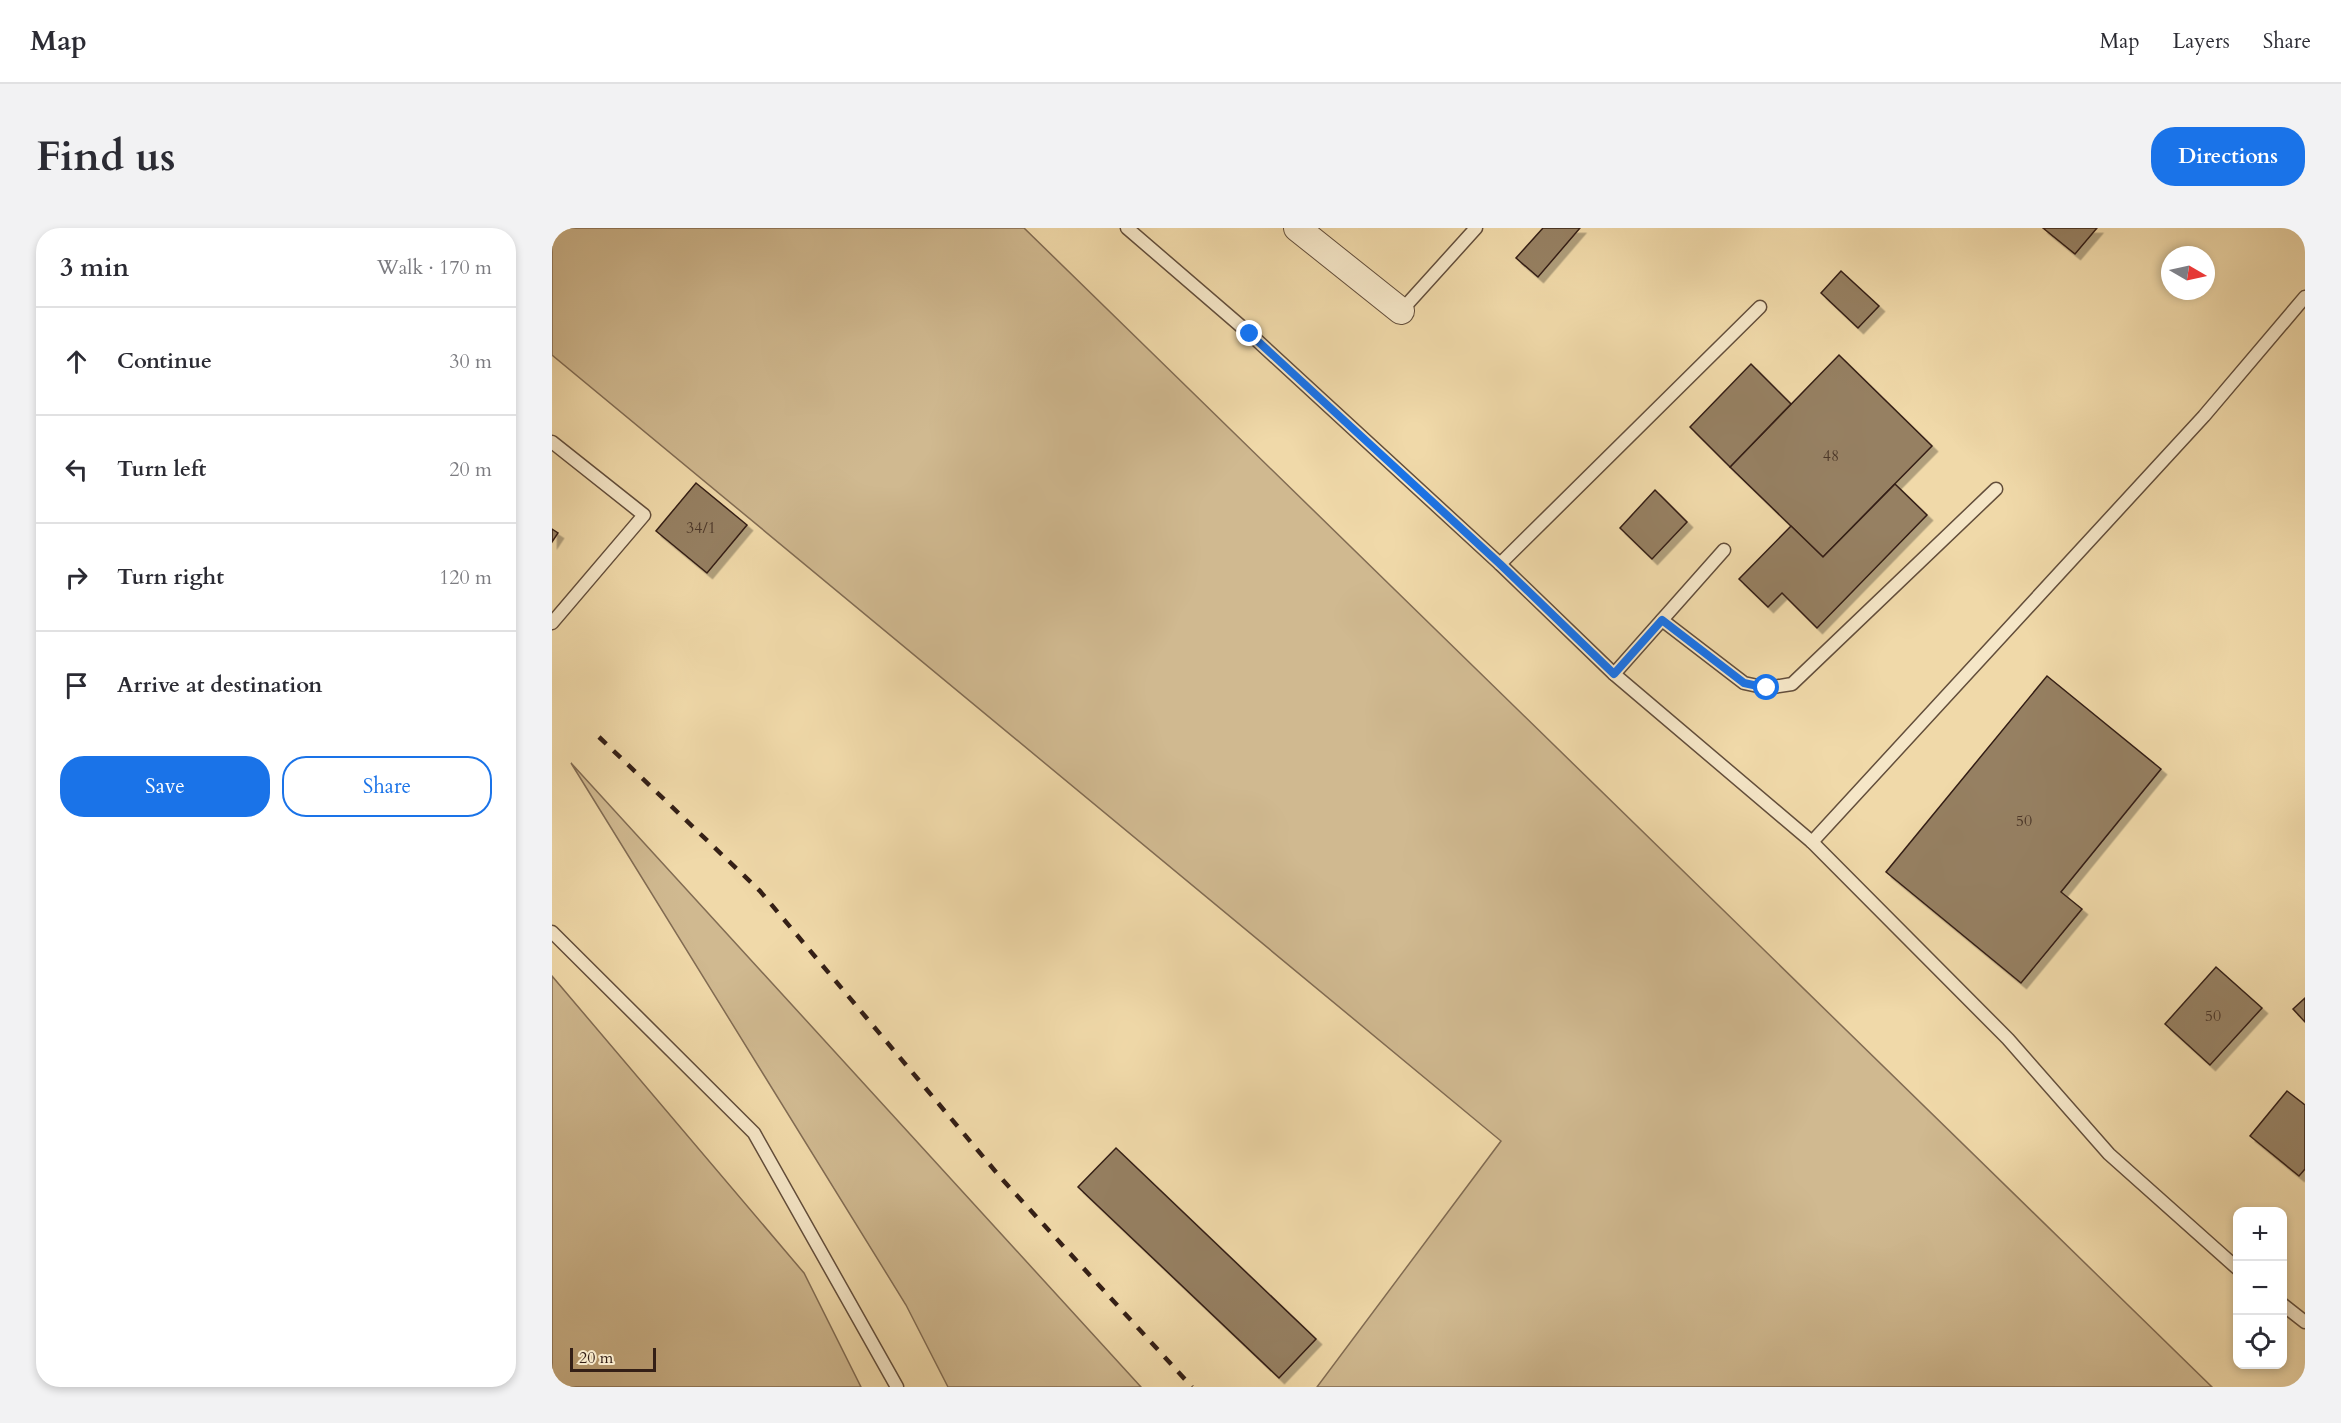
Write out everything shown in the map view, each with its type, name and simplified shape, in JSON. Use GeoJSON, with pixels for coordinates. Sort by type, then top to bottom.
{"type":"FeatureCollection","features":[{"type":"Feature","properties":{"kind":"street"},"geometry":{"type":"LineString","coordinates":[[1297,228],[1401,311]]}},
{"type":"Feature","properties":{"kind":"lane"},"geometry":{"type":"LineString","coordinates":[[1127,228],[1250,334],[1500,564],[1614,674],[1812,842],[2008,1039],[2109,1154],[2233,1265]]}},
{"type":"Feature","properties":{"kind":"lane"},"geometry":{"type":"LineString","coordinates":[[1401,311],[1476,228]]}},
{"type":"Feature","properties":{"kind":"lane"},"geometry":{"type":"LineString","coordinates":[[1812,842],[2204,416],[2305,297]]}},
{"type":"Feature","properties":{"kind":"lane"},"geometry":{"type":"LineString","coordinates":[[1500,564],[1760,307]]}},
{"type":"Feature","properties":{"kind":"lane"},"geometry":{"type":"LineString","coordinates":[[552,442],[644,515],[552,622]]}},
{"type":"Feature","properties":{"kind":"lane"},"geometry":{"type":"LineString","coordinates":[[1662,620],[1744,683],[1767,688],[1792,684],[1996,489]]}},
{"type":"Feature","properties":{"kind":"lane"},"geometry":{"type":"LineString","coordinates":[[1614,674],[1724,550]]}},
{"type":"Feature","properties":{"kind":"lane"},"geometry":{"type":"LineString","coordinates":[[552,932],[754,1133],[897,1387]]}},
{"type":"Feature","properties":{"kind":"lane"},"geometry":{"type":"LineString","coordinates":[[2287,1307],[2305,1322]]}},
{"type":"Feature","properties":{"kind":"shaded area"},"geometry":{"type":"Polygon","coordinates":[[[552,228],[1024,228],[2212,1387],[1317,1387],[1501,1141],[552,355],[552,228]]]}},
{"type":"Feature","properties":{"kind":"shaded area"},"geometry":{"type":"Polygon","coordinates":[[[571,763],[1141,1387],[948,1387],[906,1305],[571,763]]]}},
{"type":"Feature","properties":{"kind":"shaded area"},"geometry":{"type":"Polygon","coordinates":[[[552,976],[804,1273],[861,1387],[552,1387],[552,976]]]}},
{"type":"Feature","properties":{"kind":"building"},"geometry":{"type":"Polygon","coordinates":[[[1543,228],[1580,228],[1538,277],[1516,258],[1543,228]]]}},
{"type":"Feature","properties":{"kind":"building"},"geometry":{"type":"Polygon","coordinates":[[[2043,228],[2097,228],[2075,254],[2043,228]]]}},
{"type":"Feature","properties":{"kind":"building"},"geometry":{"type":"Polygon","coordinates":[[[1841,271],[1879,306],[1858,328],[1821,293],[1841,271]]]}},
{"type":"Feature","properties":{"kind":"building"},"geometry":{"type":"Polygon","coordinates":[[[1839,355],[1932,446],[1823,557],[1730,467],[1839,355]]]}},
{"type":"Feature","properties":{"kind":"building"},"geometry":{"type":"Polygon","coordinates":[[[1751,364],[1791,404],[1730,467],[1690,427],[1751,364]]]}},
{"type":"Feature","properties":{"kind":"building"},"geometry":{"type":"Polygon","coordinates":[[[696,483],[747,525],[707,573],[656,531],[696,483]]]}},
{"type":"Feature","properties":{"kind":"building"},"geometry":{"type":"Polygon","coordinates":[[[1895,484],[1927,515],[1817,628],[1782,593],[1768,607],[1739,579],[1791,526],[1823,557],[1895,484]]]}},
{"type":"Feature","properties":{"kind":"building"},"geometry":{"type":"Polygon","coordinates":[[[1655,490],[1687,522],[1652,559],[1620,528],[1655,490]]]}},
{"type":"Feature","properties":{"kind":"building"},"geometry":{"type":"Polygon","coordinates":[[[552,529],[558,533],[552,542],[552,529]]]}},
{"type":"Feature","properties":{"kind":"building"},"geometry":{"type":"Polygon","coordinates":[[[2047,676],[2161,769],[2061,892],[2082,909],[2021,983],[1886,872],[2047,676]]]}},
{"type":"Feature","properties":{"kind":"building"},"geometry":{"type":"Polygon","coordinates":[[[2216,967],[2262,1008],[2210,1065],[2165,1024],[2216,967]]]}},
{"type":"Feature","properties":{"kind":"building"},"geometry":{"type":"Polygon","coordinates":[[[2305,998],[2305,1022],[2293,1009],[2305,998]]]}},
{"type":"Feature","properties":{"kind":"building"},"geometry":{"type":"Polygon","coordinates":[[[2287,1091],[2305,1105],[2305,1169],[2299,1176],[2250,1136],[2287,1091]]]}},
{"type":"Feature","properties":{"kind":"building"},"geometry":{"type":"Polygon","coordinates":[[[1116,1148],[1316,1339],[1279,1378],[1078,1187],[1116,1148]]]}},
{"type":"Feature","properties":{"kind":"railway"},"geometry":{"type":"LineString","coordinates":[[599,737],[760,891],[1001,1178],[1192,1387]]}},
{"type":"Feature","properties":{"kind":"route"},"geometry":{"type":"LineString","coordinates":[[1250,334],[1500,564],[1614,674],[1662,620],[1744,683],[1767,688]]}}]}
